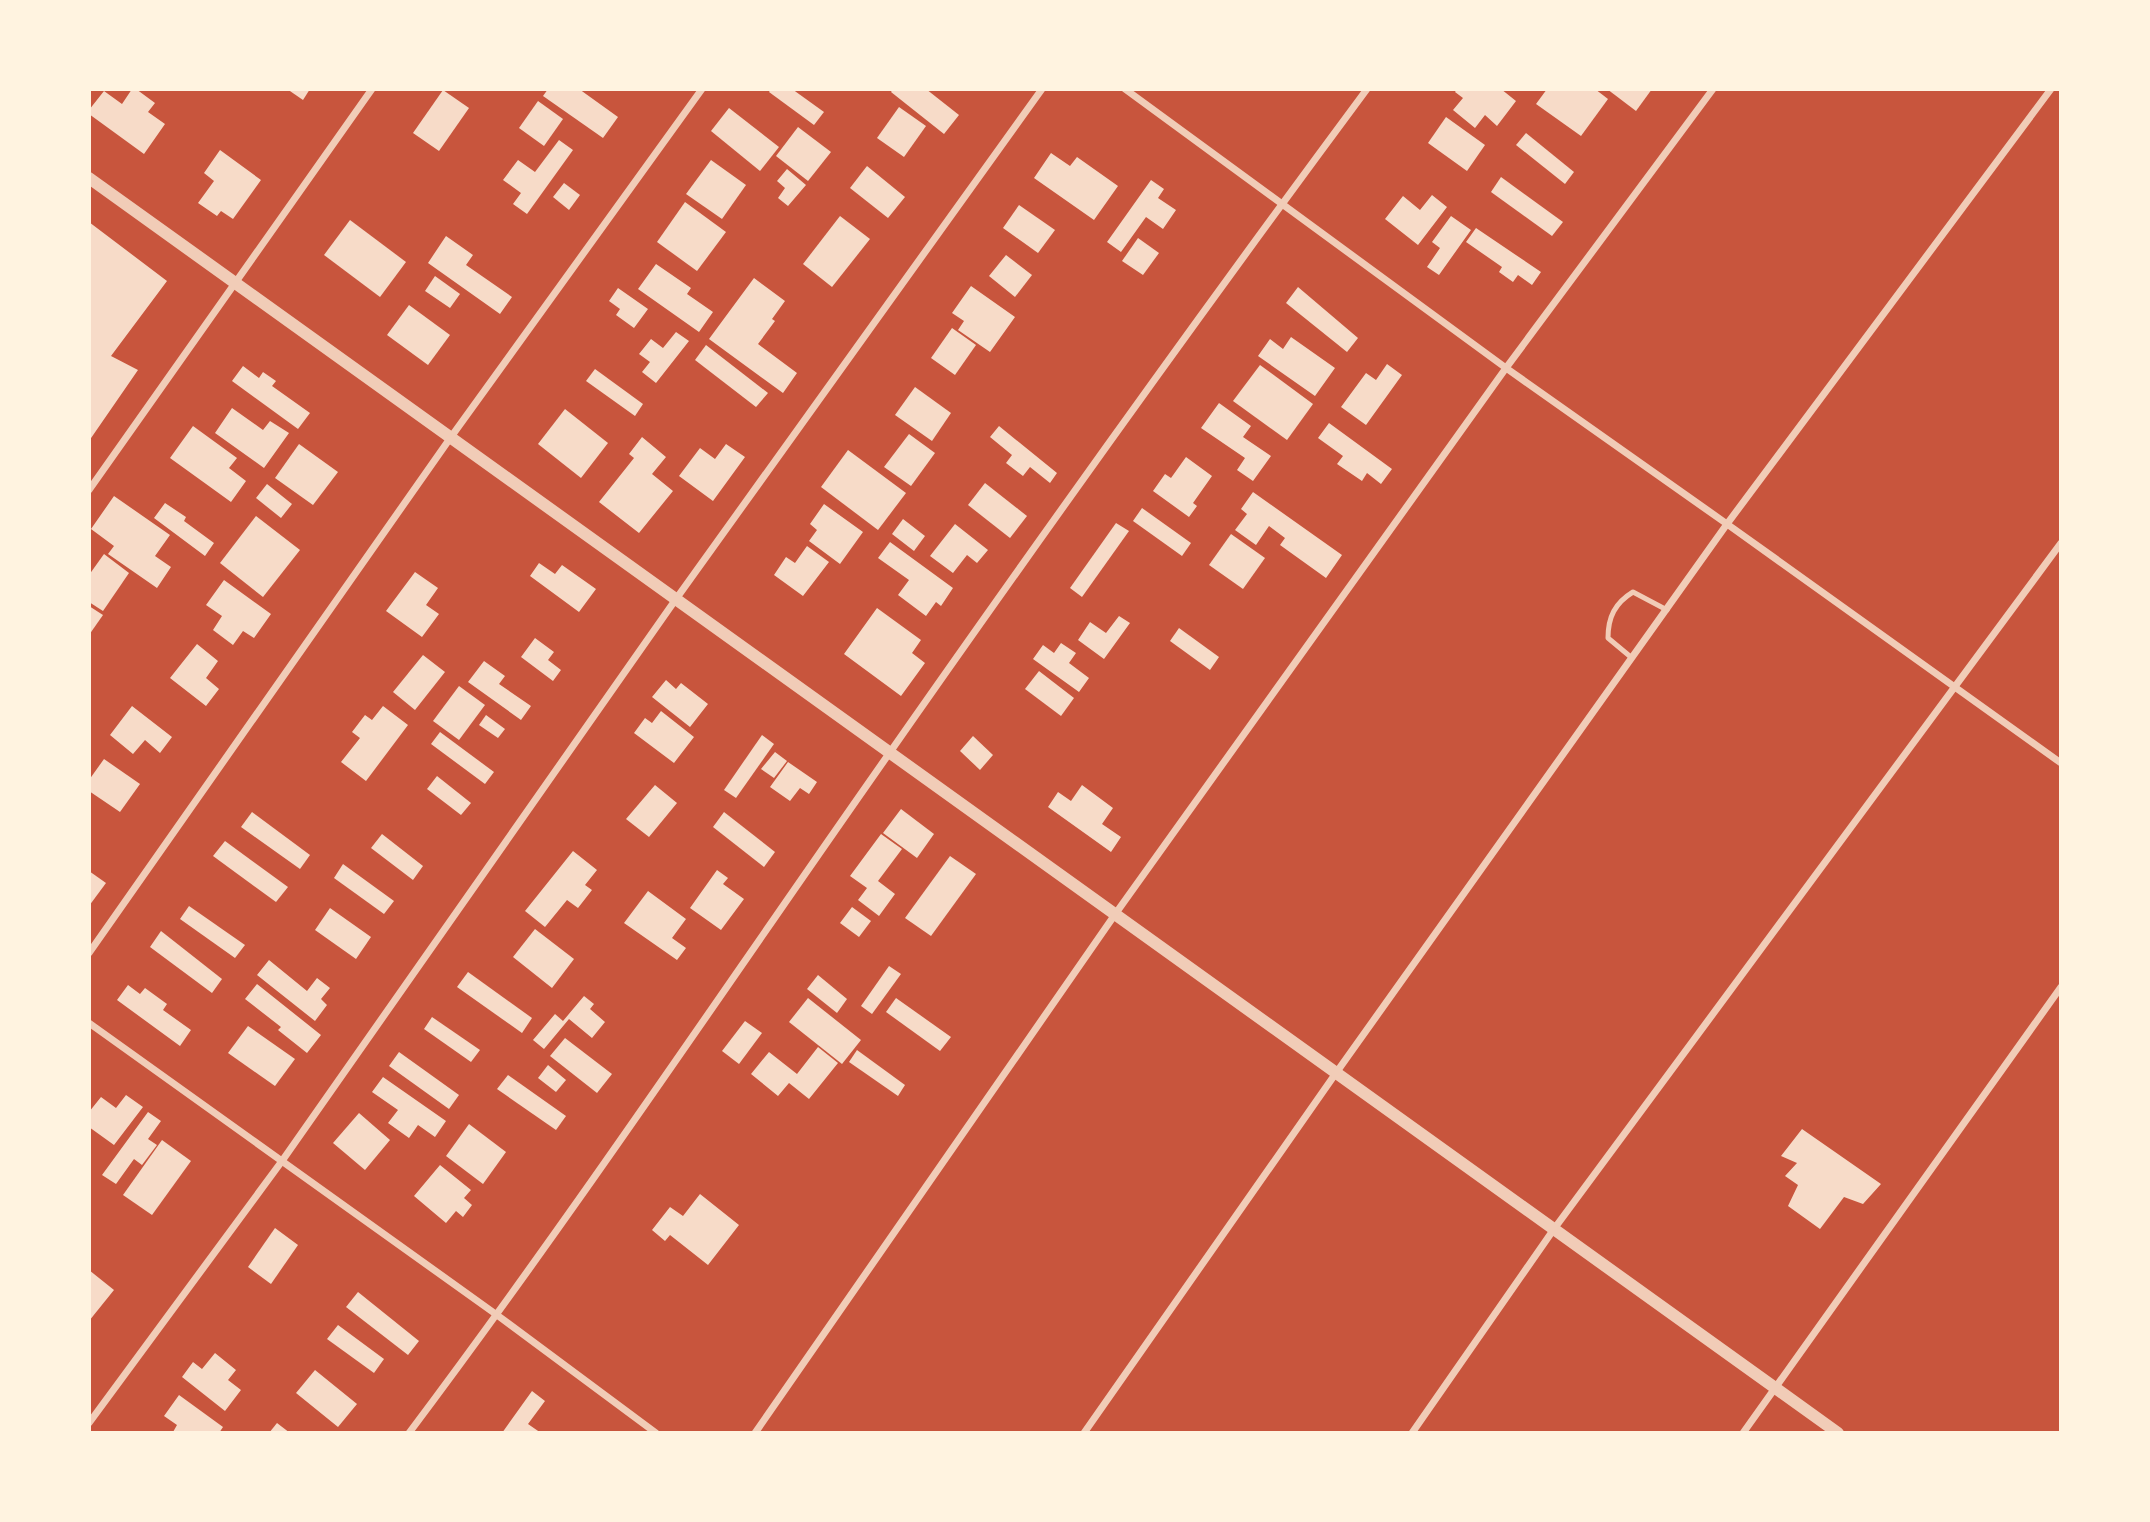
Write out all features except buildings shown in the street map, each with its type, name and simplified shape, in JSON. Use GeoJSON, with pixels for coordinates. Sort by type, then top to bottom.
{"type":"FeatureCollection","features":[{"type":"Feature","properties":{"kind":"street"},"geometry":{"type":"LineString","coordinates":[[89,491],[372,89]]}},
{"type":"Feature","properties":{"kind":"street"},"geometry":{"type":"LineString","coordinates":[[89,953],[451,437],[702,89]]}},
{"type":"Feature","properties":{"kind":"street"},"geometry":{"type":"LineString","coordinates":[[89,1423],[282,1161],[676,599],[1042,89]]}},
{"type":"Feature","properties":{"kind":"street"},"geometry":{"type":"LineString","coordinates":[[1125,89],[1506,368],[2061,763]]}},
{"type":"Feature","properties":{"kind":"street"},"geometry":{"type":"LineString","coordinates":[[409,1433],[497,1315],[890,752],[1367,89]]}},
{"type":"Feature","properties":{"kind":"street"},"geometry":{"type":"LineString","coordinates":[[755,1433],[1116,913],[1506,368],[1713,89]]}},
{"type":"Feature","properties":{"kind":"street"},"geometry":{"type":"LineString","coordinates":[[1084,1433],[1336,1073],[1727,524],[2051,89]]}},
{"type":"Feature","properties":{"kind":"street"},"geometry":{"type":"LineString","coordinates":[[89,177],[1838,1433]]}},
{"type":"Feature","properties":{"kind":"street"},"geometry":{"type":"LineString","coordinates":[[1412,1433],[1554,1229],[2061,542]]}},
{"type":"Feature","properties":{"kind":"street"},"geometry":{"type":"LineString","coordinates":[[1743,1433],[2061,987]]}},
{"type":"Feature","properties":{"kind":"street"},"geometry":{"type":"LineString","coordinates":[[89,1023],[497,1315],[656,1433]]}},
{"type":"Feature","properties":{"kind":"lane"},"geometry":{"type":"LineString","coordinates":[[1632,658],[1608,638],[1611,615],[1620,600],[1633,592],[1667,610]]}}]}
